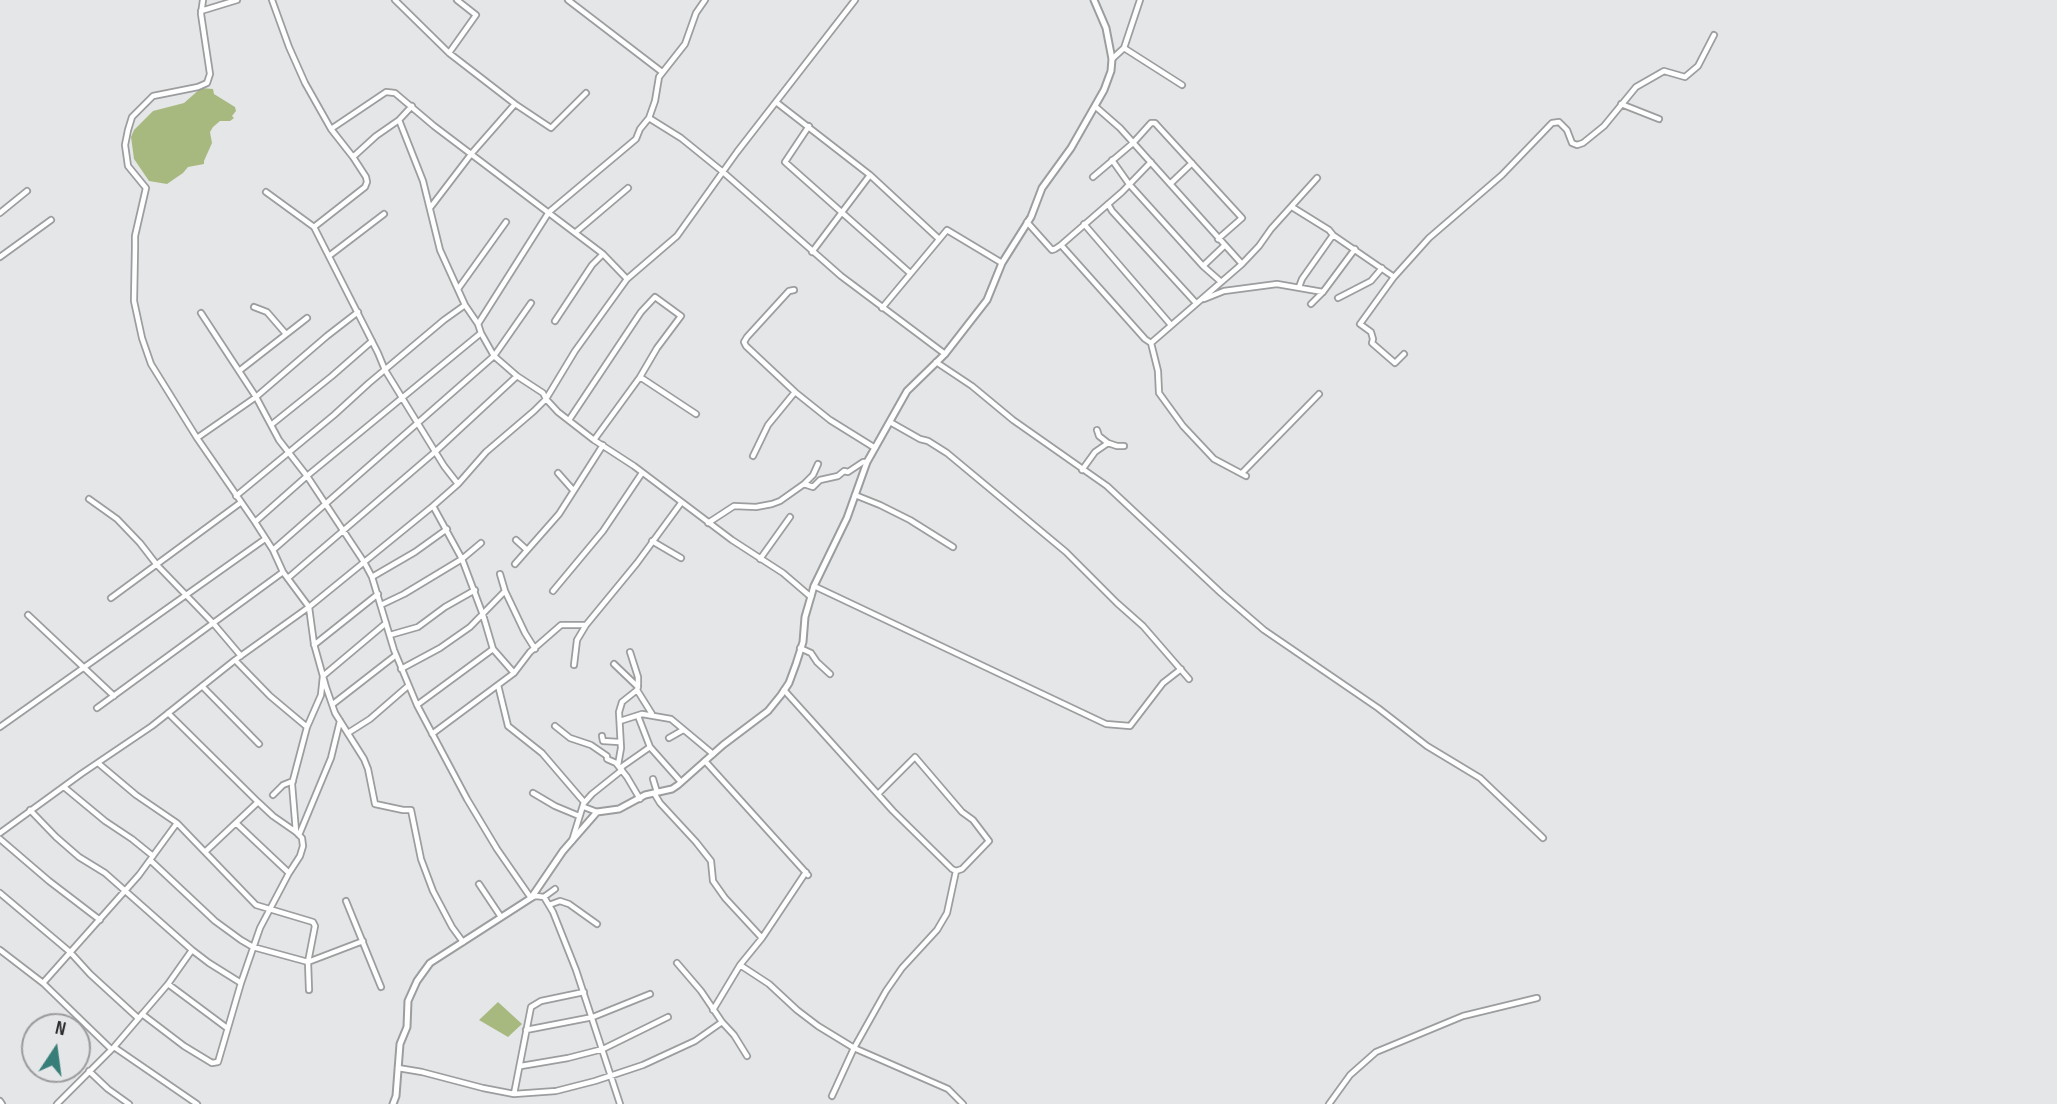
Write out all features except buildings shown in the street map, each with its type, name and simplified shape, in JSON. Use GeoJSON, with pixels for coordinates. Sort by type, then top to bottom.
{"type":"FeatureCollection","features":[{"type":"Feature","properties":{"kind":"street"},"geometry":{"type":"LineString","coordinates":[[203,0],[201,11],[210,74],[207,83],[153,96],[132,117],[125,145],[128,166],[146,188],[135,236],[134,301],[142,338],[151,364],[197,438],[255,522],[283,572],[309,607],[314,645],[323,676],[340,721],[364,759],[375,804],[411,810],[413,813],[421,859],[433,891],[463,942]]}},
{"type":"Feature","properties":{"kind":"street"},"geometry":{"type":"LineString","coordinates":[[201,11],[237,0]]}},
{"type":"Feature","properties":{"kind":"street"},"geometry":{"type":"LineString","coordinates":[[272,0],[306,83],[331,129],[353,157],[367,182],[365,187],[314,226]]}},
{"type":"Feature","properties":{"kind":"street"},"geometry":{"type":"LineString","coordinates":[[395,0],[449,53],[514,104],[551,128],[586,93]]}},
{"type":"Feature","properties":{"kind":"street"},"geometry":{"type":"LineString","coordinates":[[449,53],[476,15],[457,0]]}},
{"type":"Feature","properties":{"kind":"street"},"geometry":{"type":"LineString","coordinates":[[568,0],[662,72]]}},
{"type":"Feature","properties":{"kind":"street"},"geometry":{"type":"LineString","coordinates":[[478,324],[550,212],[636,139],[649,118],[659,77],[685,44],[696,12],[705,0]]}},
{"type":"Feature","properties":{"kind":"street"},"geometry":{"type":"LineString","coordinates":[[0,833],[126,746],[235,660],[309,607],[458,484],[486,452],[545,399],[575,351],[627,279],[677,236],[855,0]]}},
{"type":"Feature","properties":{"kind":"street"},"geometry":{"type":"LineString","coordinates":[[498,685],[508,726],[549,760],[584,805],[597,812],[615,810],[656,792],[672,789],[776,703],[789,682],[800,649],[814,586],[867,462],[907,391],[945,354],[987,300],[1002,263],[1027,222],[1049,177],[1065,157],[1096,107],[1111,71],[1112,59],[1106,28],[1094,0]]}},
{"type":"Feature","properties":{"kind":"street"},"geometry":{"type":"LineString","coordinates":[[1112,59],[1124,48],[1140,0]]}},
{"type":"Feature","properties":{"kind":"street"},"geometry":{"type":"LineString","coordinates":[[1404,354],[1395,363],[1372,343],[1371,332],[1360,324],[1394,277],[1429,238],[1502,174],[1552,123],[1559,122],[1567,130],[1572,143],[1583,143],[1604,126],[1636,86],[1664,71],[1685,77],[1698,66],[1714,35]]}},
{"type":"Feature","properties":{"kind":"street"},"geometry":{"type":"LineString","coordinates":[[1124,48],[1182,85]]}},
{"type":"Feature","properties":{"kind":"street"},"geometry":{"type":"LineString","coordinates":[[331,129],[386,92],[395,93],[434,126],[576,232],[603,254],[627,279]]}},
{"type":"Feature","properties":{"kind":"street"},"geometry":{"type":"LineString","coordinates":[[776,102],[870,175],[939,239]]}},
{"type":"Feature","properties":{"kind":"street"},"geometry":{"type":"LineString","coordinates":[[430,208],[514,104]]}},
{"type":"Feature","properties":{"kind":"street"},"geometry":{"type":"LineString","coordinates":[[1621,104],[1659,119]]}},
{"type":"Feature","properties":{"kind":"street"},"geometry":{"type":"LineString","coordinates":[[353,157],[412,106]]}},
{"type":"Feature","properties":{"kind":"street"},"geometry":{"type":"LineString","coordinates":[[1096,107],[1120,128],[1242,264]]}},
{"type":"Feature","properties":{"kind":"street"},"geometry":{"type":"LineString","coordinates":[[649,118],[681,138],[812,252],[945,354]]}},
{"type":"Feature","properties":{"kind":"street"},"geometry":{"type":"LineString","coordinates":[[399,120],[423,181],[439,250],[465,305],[494,356],[542,393],[545,399],[594,440],[708,523],[783,573],[811,597]]}},
{"type":"Feature","properties":{"kind":"street"},"geometry":{"type":"LineString","coordinates":[[1093,177],[1133,143],[1152,122],[1155,123],[1242,218],[1218,239]]}},
{"type":"Feature","properties":{"kind":"street"},"geometry":{"type":"LineString","coordinates":[[809,126],[785,163],[910,273]]}},
{"type":"Feature","properties":{"kind":"street"},"geometry":{"type":"LineString","coordinates":[[1112,160],[1129,184],[1220,281]]}},
{"type":"Feature","properties":{"kind":"street"},"geometry":{"type":"LineString","coordinates":[[1027,222],[1052,250],[1108,204],[1151,162]]}},
{"type":"Feature","properties":{"kind":"street"},"geometry":{"type":"LineString","coordinates":[[1170,184],[1192,163]]}},
{"type":"Feature","properties":{"kind":"street"},"geometry":{"type":"LineString","coordinates":[[812,252],[870,175]]}},
{"type":"Feature","properties":{"kind":"street"},"geometry":{"type":"LineString","coordinates":[[1151,343],[1242,264],[1317,178]]}},
{"type":"Feature","properties":{"kind":"street"},"geometry":{"type":"LineString","coordinates":[[576,232],[628,188]]}},
{"type":"Feature","properties":{"kind":"street"},"geometry":{"type":"LineString","coordinates":[[0,213],[27,191]]}},
{"type":"Feature","properties":{"kind":"street"},"geometry":{"type":"LineString","coordinates":[[266,192],[314,226],[385,370],[458,484]]}},
{"type":"Feature","properties":{"kind":"street"},"geometry":{"type":"LineString","coordinates":[[1108,204],[1199,302]]}},
{"type":"Feature","properties":{"kind":"street"},"geometry":{"type":"LineString","coordinates":[[1292,207],[1394,277]]}},
{"type":"Feature","properties":{"kind":"street"},"geometry":{"type":"LineString","coordinates":[[329,256],[384,214]]}},
{"type":"Feature","properties":{"kind":"street"},"geometry":{"type":"LineString","coordinates":[[0,257],[51,220]]}},
{"type":"Feature","properties":{"kind":"street"},"geometry":{"type":"LineString","coordinates":[[458,290],[506,222]]}},
{"type":"Feature","properties":{"kind":"street"},"geometry":{"type":"LineString","coordinates":[[1084,224],[1171,325]]}},
{"type":"Feature","properties":{"kind":"street"},"geometry":{"type":"LineString","coordinates":[[883,308],[947,230],[1002,263]]}},
{"type":"Feature","properties":{"kind":"street"},"geometry":{"type":"LineString","coordinates":[[1299,287],[1333,234]]}},
{"type":"Feature","properties":{"kind":"street"},"geometry":{"type":"LineString","coordinates":[[1061,245],[1151,343],[1158,371],[1158,393],[1183,426],[1214,459],[1244,475],[1319,394]]}},
{"type":"Feature","properties":{"kind":"street"},"geometry":{"type":"LineString","coordinates":[[1203,265],[1224,246]]}},
{"type":"Feature","properties":{"kind":"street"},"geometry":{"type":"LineString","coordinates":[[1311,304],[1356,249]]}},
{"type":"Feature","properties":{"kind":"street"},"geometry":{"type":"LineString","coordinates":[[555,321],[592,265],[603,254]]}},
{"type":"Feature","properties":{"kind":"street"},"geometry":{"type":"LineString","coordinates":[[1338,299],[1371,281],[1382,268]]}},
{"type":"Feature","properties":{"kind":"street"},"geometry":{"type":"LineString","coordinates":[[1199,302],[1224,291],[1255,285],[1277,284],[1323,292]]}},
{"type":"Feature","properties":{"kind":"street"},"geometry":{"type":"LineString","coordinates":[[794,290],[789,291],[744,342],[746,346],[795,392],[830,420],[875,448]]}},
{"type":"Feature","properties":{"kind":"street"},"geometry":{"type":"LineString","coordinates":[[569,420],[641,312],[655,297],[681,316],[594,440]]}},
{"type":"Feature","properties":{"kind":"street"},"geometry":{"type":"LineString","coordinates":[[272,551],[494,356],[531,303]]}},
{"type":"Feature","properties":{"kind":"street"},"geometry":{"type":"LineString","coordinates":[[236,496],[465,305]]}},
{"type":"Feature","properties":{"kind":"street"},"geometry":{"type":"LineString","coordinates":[[254,307],[267,312],[286,334]]}},
{"type":"Feature","properties":{"kind":"street"},"geometry":{"type":"LineString","coordinates":[[197,438],[256,397],[358,312]]}},
{"type":"Feature","properties":{"kind":"street"},"geometry":{"type":"LineString","coordinates":[[201,313],[288,451],[364,562],[372,577],[396,655],[416,705],[486,832],[531,898]]}},
{"type":"Feature","properties":{"kind":"street"},"geometry":{"type":"LineString","coordinates":[[239,371],[307,318]]}},
{"type":"Feature","properties":{"kind":"street"},"geometry":{"type":"LineString","coordinates":[[255,522],[481,333]]}},
{"type":"Feature","properties":{"kind":"street"},"geometry":{"type":"LineString","coordinates":[[271,425],[372,341]]}},
{"type":"Feature","properties":{"kind":"street"},"geometry":{"type":"LineString","coordinates":[[936,362],[1107,486],[1264,630],[1378,708],[1427,746],[1480,778],[1543,838]]}},
{"type":"Feature","properties":{"kind":"street"},"geometry":{"type":"LineString","coordinates":[[288,578],[436,451],[517,376]]}},
{"type":"Feature","properties":{"kind":"street"},"geometry":{"type":"LineString","coordinates":[[640,377],[696,414]]}},
{"type":"Feature","properties":{"kind":"street"},"geometry":{"type":"LineString","coordinates":[[753,456],[768,425],[795,392]]}},
{"type":"Feature","properties":{"kind":"street"},"geometry":{"type":"LineString","coordinates":[[890,422],[947,453],[1066,552],[1143,626],[1189,679]]}},
{"type":"Feature","properties":{"kind":"street"},"geometry":{"type":"LineString","coordinates":[[1097,430],[1099,436],[1108,443],[1124,446]]}},
{"type":"Feature","properties":{"kind":"street"},"geometry":{"type":"LineString","coordinates":[[1082,470],[1095,452],[1108,443]]}},
{"type":"Feature","properties":{"kind":"street"},"geometry":{"type":"LineString","coordinates":[[515,564],[559,514],[603,445]]}},
{"type":"Feature","properties":{"kind":"street"},"geometry":{"type":"LineString","coordinates":[[804,484],[813,487],[820,480],[838,476],[867,462]]}},
{"type":"Feature","properties":{"kind":"street"},"geometry":{"type":"LineString","coordinates":[[708,523],[734,506],[755,507],[780,501],[804,484],[813,475],[818,464]]}},
{"type":"Feature","properties":{"kind":"street"},"geometry":{"type":"LineString","coordinates":[[558,473],[573,490]]}},
{"type":"Feature","properties":{"kind":"street"},"geometry":{"type":"LineString","coordinates":[[553,591],[603,531],[642,473]]}},
{"type":"Feature","properties":{"kind":"street"},"geometry":{"type":"LineString","coordinates":[[855,495],[910,520],[953,547]]}},
{"type":"Feature","properties":{"kind":"street"},"geometry":{"type":"LineString","coordinates":[[89,499],[117,519],[241,656]]}},
{"type":"Feature","properties":{"kind":"street"},"geometry":{"type":"LineString","coordinates":[[111,598],[240,503]]}},
{"type":"Feature","properties":{"kind":"street"},"geometry":{"type":"LineString","coordinates":[[574,665],[577,640],[586,625],[598,614],[681,503]]}},
{"type":"Feature","properties":{"kind":"street"},"geometry":{"type":"LineString","coordinates":[[433,506],[462,559],[475,590],[493,649],[514,673]]}},
{"type":"Feature","properties":{"kind":"street"},"geometry":{"type":"LineString","coordinates":[[760,559],[790,517]]}},
{"type":"Feature","properties":{"kind":"street"},"geometry":{"type":"LineString","coordinates":[[372,577],[415,552],[447,529]]}},
{"type":"Feature","properties":{"kind":"street"},"geometry":{"type":"LineString","coordinates":[[0,727],[265,539]]}},
{"type":"Feature","properties":{"kind":"street"},"geometry":{"type":"LineString","coordinates":[[516,540],[527,550]]}},
{"type":"Feature","properties":{"kind":"street"},"geometry":{"type":"LineString","coordinates":[[652,541],[681,558]]}},
{"type":"Feature","properties":{"kind":"street"},"geometry":{"type":"LineString","coordinates":[[381,605],[462,559],[481,543]]}},
{"type":"Feature","properties":{"kind":"street"},"geometry":{"type":"LineString","coordinates":[[97,708],[283,572]]}},
{"type":"Feature","properties":{"kind":"street"},"geometry":{"type":"LineString","coordinates":[[500,573],[505,591],[535,649]]}},
{"type":"Feature","properties":{"kind":"street"},"geometry":{"type":"LineString","coordinates":[[814,586],[1106,724],[1130,726],[1163,682],[1181,670]]}},
{"type":"Feature","properties":{"kind":"street"},"geometry":{"type":"LineString","coordinates":[[390,635],[418,627],[444,607],[475,590]]}},
{"type":"Feature","properties":{"kind":"street"},"geometry":{"type":"LineString","coordinates":[[401,669],[440,648],[470,627],[505,591]]}},
{"type":"Feature","properties":{"kind":"street"},"geometry":{"type":"LineString","coordinates":[[314,645],[378,594]]}},
{"type":"Feature","properties":{"kind":"street"},"geometry":{"type":"LineString","coordinates":[[28,615],[114,696]]}},
{"type":"Feature","properties":{"kind":"street"},"geometry":{"type":"LineString","coordinates":[[298,833],[292,784],[307,727],[321,695],[323,676],[386,623]]}},
{"type":"Feature","properties":{"kind":"street"},"geometry":{"type":"LineString","coordinates":[[432,734],[514,673],[561,625],[586,625]]}},
{"type":"Feature","properties":{"kind":"street"},"geometry":{"type":"LineString","coordinates":[[416,705],[493,649]]}},
{"type":"Feature","properties":{"kind":"street"},"geometry":{"type":"LineString","coordinates":[[800,649],[811,653],[830,674]]}},
{"type":"Feature","properties":{"kind":"street"},"geometry":{"type":"LineString","coordinates":[[620,768],[619,712],[622,702],[637,689],[638,677],[630,652]]}},
{"type":"Feature","properties":{"kind":"street"},"geometry":{"type":"LineString","coordinates":[[333,704],[396,655]]}},
{"type":"Feature","properties":{"kind":"street"},"geometry":{"type":"LineString","coordinates":[[235,660],[270,696],[307,727]]}},
{"type":"Feature","properties":{"kind":"street"},"geometry":{"type":"LineString","coordinates":[[614,664],[637,689],[652,715]]}},
{"type":"Feature","properties":{"kind":"street"},"geometry":{"type":"LineString","coordinates":[[202,686],[259,744]]}},
{"type":"Feature","properties":{"kind":"street"},"geometry":{"type":"LineString","coordinates":[[348,733],[370,719],[408,686]]}},
{"type":"Feature","properties":{"kind":"street"},"geometry":{"type":"LineString","coordinates":[[783,690],[926,845],[956,871]]}},
{"type":"Feature","properties":{"kind":"street"},"geometry":{"type":"LineString","coordinates":[[0,893],[140,1016],[212,1063],[218,1062],[253,947],[269,910],[300,856],[302,838],[258,803],[168,713]]}},
{"type":"Feature","properties":{"kind":"street"},"geometry":{"type":"LineString","coordinates":[[620,721],[642,714],[671,719],[713,754]]}},
{"type":"Feature","properties":{"kind":"street"},"geometry":{"type":"LineString","coordinates":[[638,716],[650,747],[681,782]]}},
{"type":"Feature","properties":{"kind":"street"},"geometry":{"type":"LineString","coordinates":[[298,833],[331,758],[340,721]]}},
{"type":"Feature","properties":{"kind":"street"},"geometry":{"type":"LineString","coordinates":[[555,726],[570,738],[591,745],[620,768],[640,799]]}},
{"type":"Feature","properties":{"kind":"street"},"geometry":{"type":"LineString","coordinates":[[669,738],[684,730]]}},
{"type":"Feature","properties":{"kind":"street"},"geometry":{"type":"LineString","coordinates":[[602,736],[603,741],[619,742]]}},
{"type":"Feature","properties":{"kind":"street"},"geometry":{"type":"LineString","coordinates":[[571,842],[579,816],[592,794],[620,768],[650,747]]}},
{"type":"Feature","properties":{"kind":"street"},"geometry":{"type":"LineString","coordinates":[[878,794],[915,757],[989,841],[962,869],[956,871]]}},
{"type":"Feature","properties":{"kind":"street"},"geometry":{"type":"LineString","coordinates":[[705,761],[807,874],[740,965],[713,1010]]}},
{"type":"Feature","properties":{"kind":"street"},"geometry":{"type":"LineString","coordinates":[[98,763],[136,795],[177,823],[250,900],[269,910],[313,922],[315,926],[308,962],[309,990]]}},
{"type":"Feature","properties":{"kind":"street"},"geometry":{"type":"LineString","coordinates":[[653,779],[660,803],[711,861],[713,881],[762,938]]}},
{"type":"Feature","properties":{"kind":"street"},"geometry":{"type":"LineString","coordinates":[[273,795],[283,785],[293,781]]}},
{"type":"Feature","properties":{"kind":"street"},"geometry":{"type":"LineString","coordinates":[[64,787],[105,821],[132,839],[215,921],[253,947],[308,962],[363,941]]}},
{"type":"Feature","properties":{"kind":"street"},"geometry":{"type":"LineString","coordinates":[[533,793],[579,816]]}},
{"type":"Feature","properties":{"kind":"street"},"geometry":{"type":"LineString","coordinates":[[206,851],[258,803]]}},
{"type":"Feature","properties":{"kind":"street"},"geometry":{"type":"LineString","coordinates":[[30,810],[71,850],[105,873],[209,964],[241,983]]}},
{"type":"Feature","properties":{"kind":"street"},"geometry":{"type":"LineString","coordinates":[[531,898],[556,861],[597,812]]}},
{"type":"Feature","properties":{"kind":"street"},"geometry":{"type":"LineString","coordinates":[[43,983],[125,891],[177,823]]}},
{"type":"Feature","properties":{"kind":"street"},"geometry":{"type":"LineString","coordinates":[[236,824],[289,873]]}},
{"type":"Feature","properties":{"kind":"street"},"geometry":{"type":"LineString","coordinates":[[0,839],[100,920]]}},
{"type":"Feature","properties":{"kind":"street"},"geometry":{"type":"LineString","coordinates":[[832,1096],[854,1048],[886,991],[902,968],[937,930],[947,913],[956,871]]}},
{"type":"Feature","properties":{"kind":"street"},"geometry":{"type":"LineString","coordinates":[[480,884],[501,916]]}},
{"type":"Feature","properties":{"kind":"street"},"geometry":{"type":"LineString","coordinates":[[393,1104],[400,1044],[407,1027],[408,1001],[412,989],[430,963],[531,898],[544,897],[555,889]]}},
{"type":"Feature","properties":{"kind":"street"},"geometry":{"type":"LineString","coordinates":[[544,897],[550,905],[584,992],[620,1104]]}},
{"type":"Feature","properties":{"kind":"street"},"geometry":{"type":"LineString","coordinates":[[346,901],[381,987]]}},
{"type":"Feature","properties":{"kind":"street"},"geometry":{"type":"LineString","coordinates":[[550,905],[560,901],[569,904],[597,924]]}},
{"type":"Feature","properties":{"kind":"street"},"geometry":{"type":"LineString","coordinates":[[0,950],[43,983],[113,1048],[197,1104]]}},
{"type":"Feature","properties":{"kind":"street"},"geometry":{"type":"LineString","coordinates":[[91,1069],[113,1048],[168,984],[192,950]]}},
{"type":"Feature","properties":{"kind":"street"},"geometry":{"type":"LineString","coordinates":[[677,963],[701,991],[747,1056]]}},
{"type":"Feature","properties":{"kind":"street"},"geometry":{"type":"LineString","coordinates":[[740,965],[769,984],[818,1026],[854,1048],[948,1089],[964,1104]]}},
{"type":"Feature","properties":{"kind":"street"},"geometry":{"type":"LineString","coordinates":[[168,984],[227,1028]]}},
{"type":"Feature","properties":{"kind":"street"},"geometry":{"type":"LineString","coordinates":[[514,1094],[531,1007],[584,992]]}},
{"type":"Feature","properties":{"kind":"street"},"geometry":{"type":"LineString","coordinates":[[526,1030],[593,1017],[650,994]]}},
{"type":"Feature","properties":{"kind":"street"},"geometry":{"type":"LineString","coordinates":[[1329,1104],[1350,1075],[1376,1052],[1463,1016],[1537,998]]}},
{"type":"Feature","properties":{"kind":"street"},"geometry":{"type":"LineString","coordinates":[[521,1066],[568,1059],[603,1049],[668,1017]]}},
{"type":"Feature","properties":{"kind":"street"},"geometry":{"type":"LineString","coordinates":[[398,1068],[514,1094],[556,1091],[643,1065],[695,1041],[722,1022]]}},
{"type":"Feature","properties":{"kind":"street"},"geometry":{"type":"LineString","coordinates":[[91,1073],[129,1104]]}},
{"type":"Feature","properties":{"kind":"street"},"geometry":{"type":"LineString","coordinates":[[57,1104],[77,1083]]}},
{"type":"Feature","properties":{"kind":"green space"},"geometry":{"type":"Polygon","coordinates":[[[201,88],[213,89],[214,94],[235,107],[236,111],[232,116],[234,118],[220,121],[213,127],[210,132],[212,143],[204,164],[188,167],[167,184],[149,181],[134,159],[131,137],[134,130],[153,111],[184,103],[201,88]]]}},
{"type":"Feature","properties":{"kind":"green space"},"geometry":{"type":"Polygon","coordinates":[[[498,1002],[522,1024],[508,1037],[479,1020],[498,1002]]]}}]}
